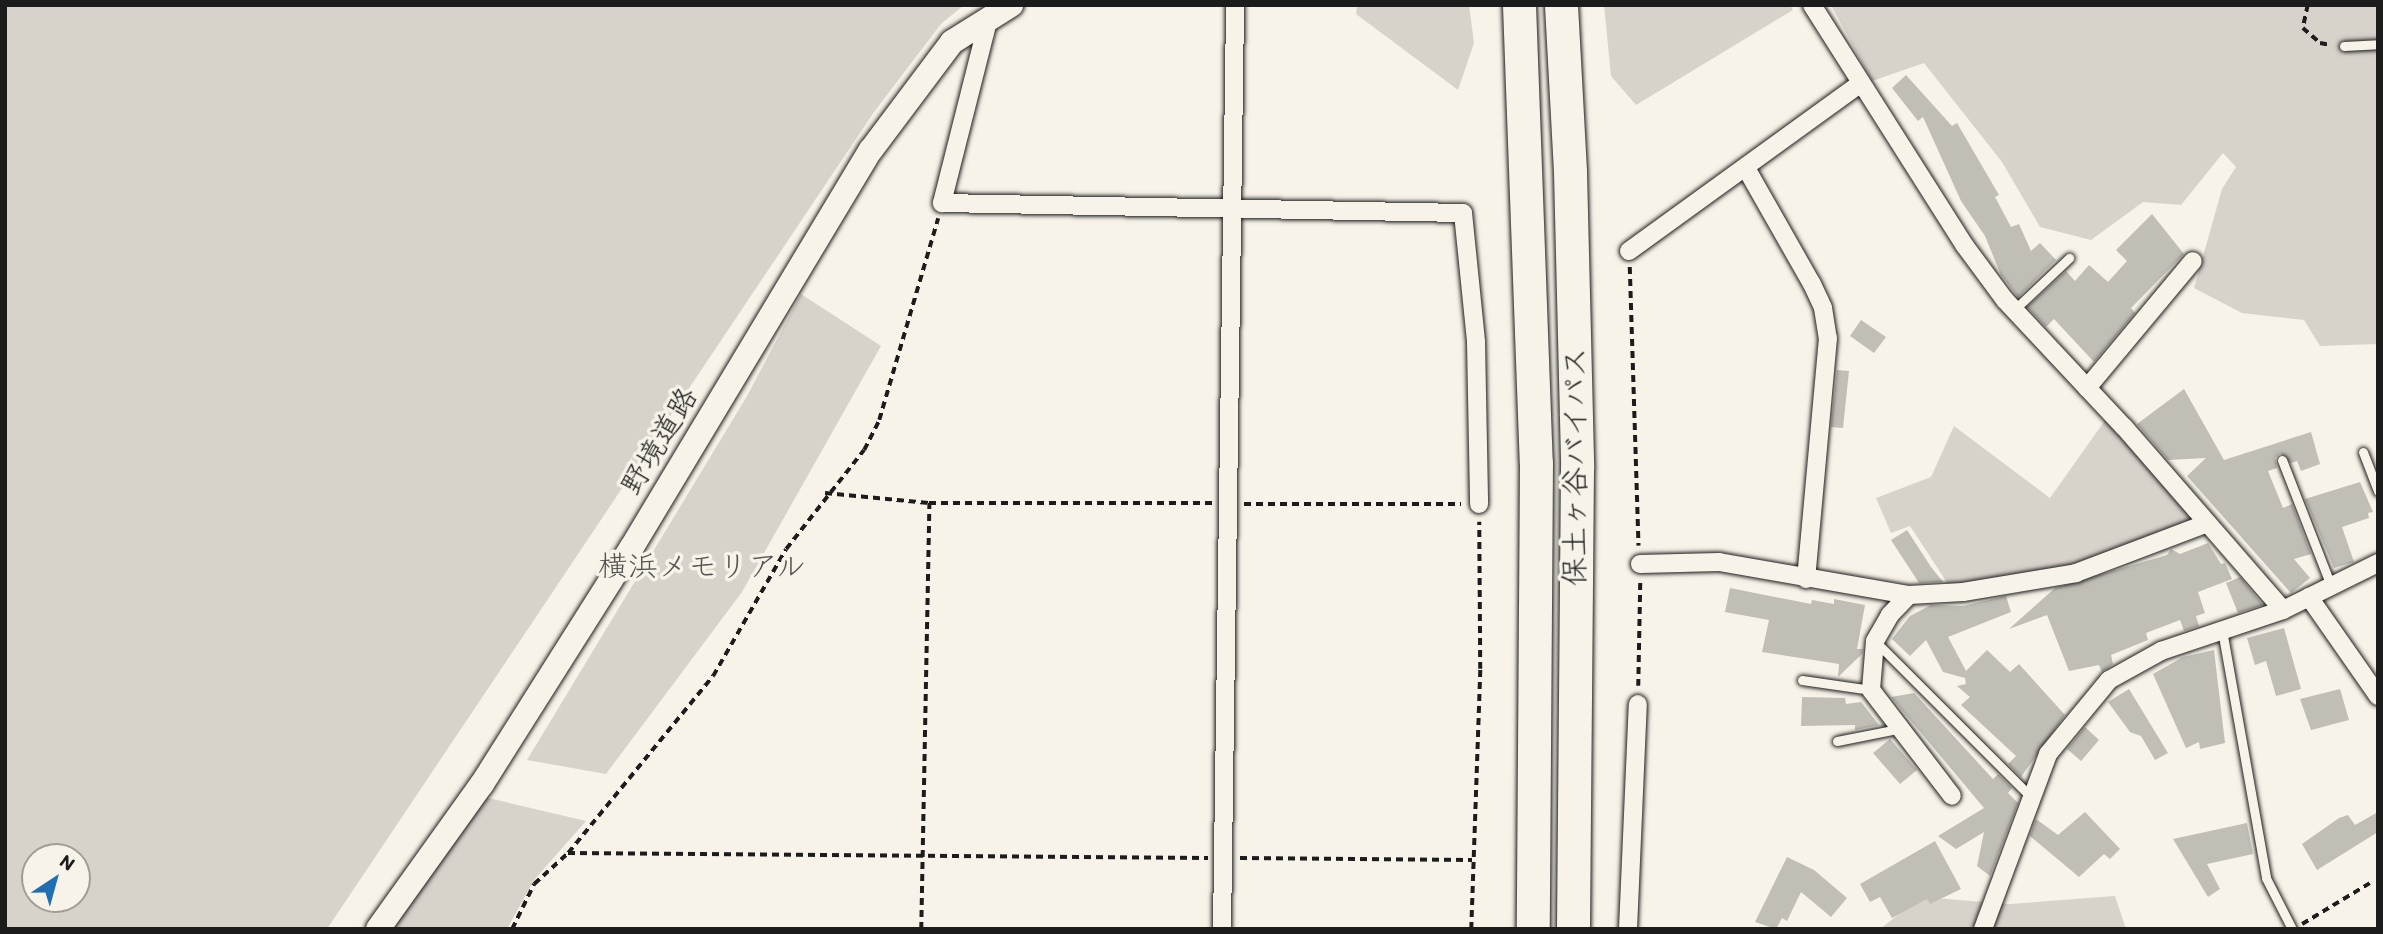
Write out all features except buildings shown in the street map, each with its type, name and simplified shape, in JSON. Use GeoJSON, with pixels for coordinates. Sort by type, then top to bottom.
{"type":"FeatureCollection","features":[{"type":"Feature","properties":{"kind":"highway","name":"保土ヶ谷バイパス"},"geometry":{"type":"LineString","coordinates":[[1519,5],[1536,463],[1533,929]]}},
{"type":"Feature","properties":{"kind":"highway","name":"保土ヶ谷バイパス"},"geometry":{"type":"LineString","coordinates":[[1561,5],[1570,172],[1577,468],[1573,929]]}},
{"type":"Feature","properties":{"kind":"street","name":"野境道路"},"geometry":{"type":"LineString","coordinates":[[378,929],[482,784],[632,547],[871,150],[952,42],[1011,5]]}},
{"type":"Feature","properties":{"kind":"street"},"geometry":{"type":"LineString","coordinates":[[1222,929],[1235,5]]}},
{"type":"Feature","properties":{"kind":"street"},"geometry":{"type":"LineString","coordinates":[[1812,5],[1965,246],[2014,310],[2087,388],[2283,610]]}},
{"type":"Feature","properties":{"kind":"street"},"geometry":{"type":"LineString","coordinates":[[989,17],[942,203],[1233,206],[1463,213],[1476,342],[1479,504]]}},
{"type":"Feature","properties":{"kind":"street"},"geometry":{"type":"LineString","coordinates":[[1629,251],[1861,83]]}},
{"type":"Feature","properties":{"kind":"street"},"geometry":{"type":"LineString","coordinates":[[1745,168],[1812,284],[1823,308],[1828,338],[1805,579]]}},
{"type":"Feature","properties":{"kind":"street"},"geometry":{"type":"LineString","coordinates":[[2087,388],[2193,261]]}},
{"type":"Feature","properties":{"kind":"street"},"geometry":{"type":"LineString","coordinates":[[1640,564],[1719,562],[1909,595],[1963,592],[2076,573],[2205,524]]}},
{"type":"Feature","properties":{"kind":"street"},"geometry":{"type":"LineString","coordinates":[[1983,929],[2048,754],[2109,680],[2161,651],[2283,610],[2378,563]]}},
{"type":"Feature","properties":{"kind":"street"},"geometry":{"type":"LineString","coordinates":[[1909,595],[1890,615],[1875,640],[1871,690],[1897,729],[1952,796]]}},
{"type":"Feature","properties":{"kind":"street"},"geometry":{"type":"LineString","coordinates":[[2309,597],[2378,696]]}},
{"type":"Feature","properties":{"kind":"street"},"geometry":{"type":"LineString","coordinates":[[1628,929],[1638,704]]}},
{"type":"Feature","properties":{"kind":"lane"},"geometry":{"type":"LineString","coordinates":[[2344,46],[2378,44]]}},
{"type":"Feature","properties":{"kind":"lane"},"geometry":{"type":"LineString","coordinates":[[2014,310],[2069,258]]}},
{"type":"Feature","properties":{"kind":"lane"},"geometry":{"type":"LineString","coordinates":[[2363,452],[2378,491]]}},
{"type":"Feature","properties":{"kind":"lane"},"geometry":{"type":"LineString","coordinates":[[2282,460],[2331,586]]}},
{"type":"Feature","properties":{"kind":"lane"},"geometry":{"type":"LineString","coordinates":[[2222,630],[2266,878],[2293,929]]}},
{"type":"Feature","properties":{"kind":"lane"},"geometry":{"type":"LineString","coordinates":[[1875,640],[2031,797]]}},
{"type":"Feature","properties":{"kind":"lane"},"geometry":{"type":"LineString","coordinates":[[1802,680],[1871,690]]}},
{"type":"Feature","properties":{"kind":"lane"},"geometry":{"type":"LineString","coordinates":[[1837,741],[1897,729]]}},
{"type":"Feature","properties":{"kind":"path"},"geometry":{"type":"LineString","coordinates":[[2308,5],[2303,29],[2320,43],[2344,46]]}},
{"type":"Feature","properties":{"kind":"path"},"geometry":{"type":"LineString","coordinates":[[512,929],[534,884],[568,853],[713,676],[786,549],[825,494],[864,450],[879,420],[942,203]]}},
{"type":"Feature","properties":{"kind":"path"},"geometry":{"type":"LineString","coordinates":[[1629,251],[1640,564],[1638,704]]}},
{"type":"Feature","properties":{"kind":"path"},"geometry":{"type":"LineString","coordinates":[[825,494],[929,502],[1479,504],[1480,669],[1471,929]]}},
{"type":"Feature","properties":{"kind":"path"},"geometry":{"type":"LineString","coordinates":[[921,929],[929,502]]}},
{"type":"Feature","properties":{"kind":"path"},"geometry":{"type":"LineString","coordinates":[[568,853],[1472,860]]}},
{"type":"Feature","properties":{"kind":"path"},"geometry":{"type":"LineString","coordinates":[[2293,929],[2370,883]]}},
{"type":"Feature","properties":{"kind":"green space"},"geometry":{"type":"Polygon","coordinates":[[[5,5],[964,5],[941,24],[874,112],[327,929],[5,929],[5,5]]]}},
{"type":"Feature","properties":{"kind":"green space"},"geometry":{"type":"Polygon","coordinates":[[[1357,5],[1469,5],[1474,43],[1458,90],[1356,14],[1357,5]]]}},
{"type":"Feature","properties":{"kind":"green space"},"geometry":{"type":"Polygon","coordinates":[[[1604,5],[1790,5],[1793,10],[1636,105],[1611,76],[1604,5]]]}},
{"type":"Feature","properties":{"kind":"green space"},"geometry":{"type":"Polygon","coordinates":[[[1831,5],[2378,5],[2378,344],[2320,346],[2304,320],[2242,313],[2194,288],[2222,189],[2236,167],[2223,153],[2181,205],[2143,202],[2091,240],[2040,227],[2002,162],[1924,63],[1872,81],[1831,5]]]}},
{"type":"Feature","properties":{"kind":"green space","name":"横浜メモリアル"},"geometry":{"type":"Polygon","coordinates":[[[801,294],[881,346],[742,592],[606,774],[527,760],[747,396],[801,294]]]}},
{"type":"Feature","properties":{"kind":"green space"},"geometry":{"type":"Polygon","coordinates":[[[2106,419],[2197,520],[2082,564],[1950,587],[1910,526],[1891,533],[1876,498],[1931,477],[1954,426],[2050,498],[2106,419]]]}},
{"type":"Feature","properties":{"kind":"green space"},"geometry":{"type":"Polygon","coordinates":[[[484,797],[586,821],[534,880],[507,929],[393,929],[484,797]]]}},
{"type":"Feature","properties":{"kind":"green space"},"geometry":{"type":"Polygon","coordinates":[[[2115,896],[2126,929],[1880,929],[1921,897],[2010,904],[2115,896]]]}}]}
